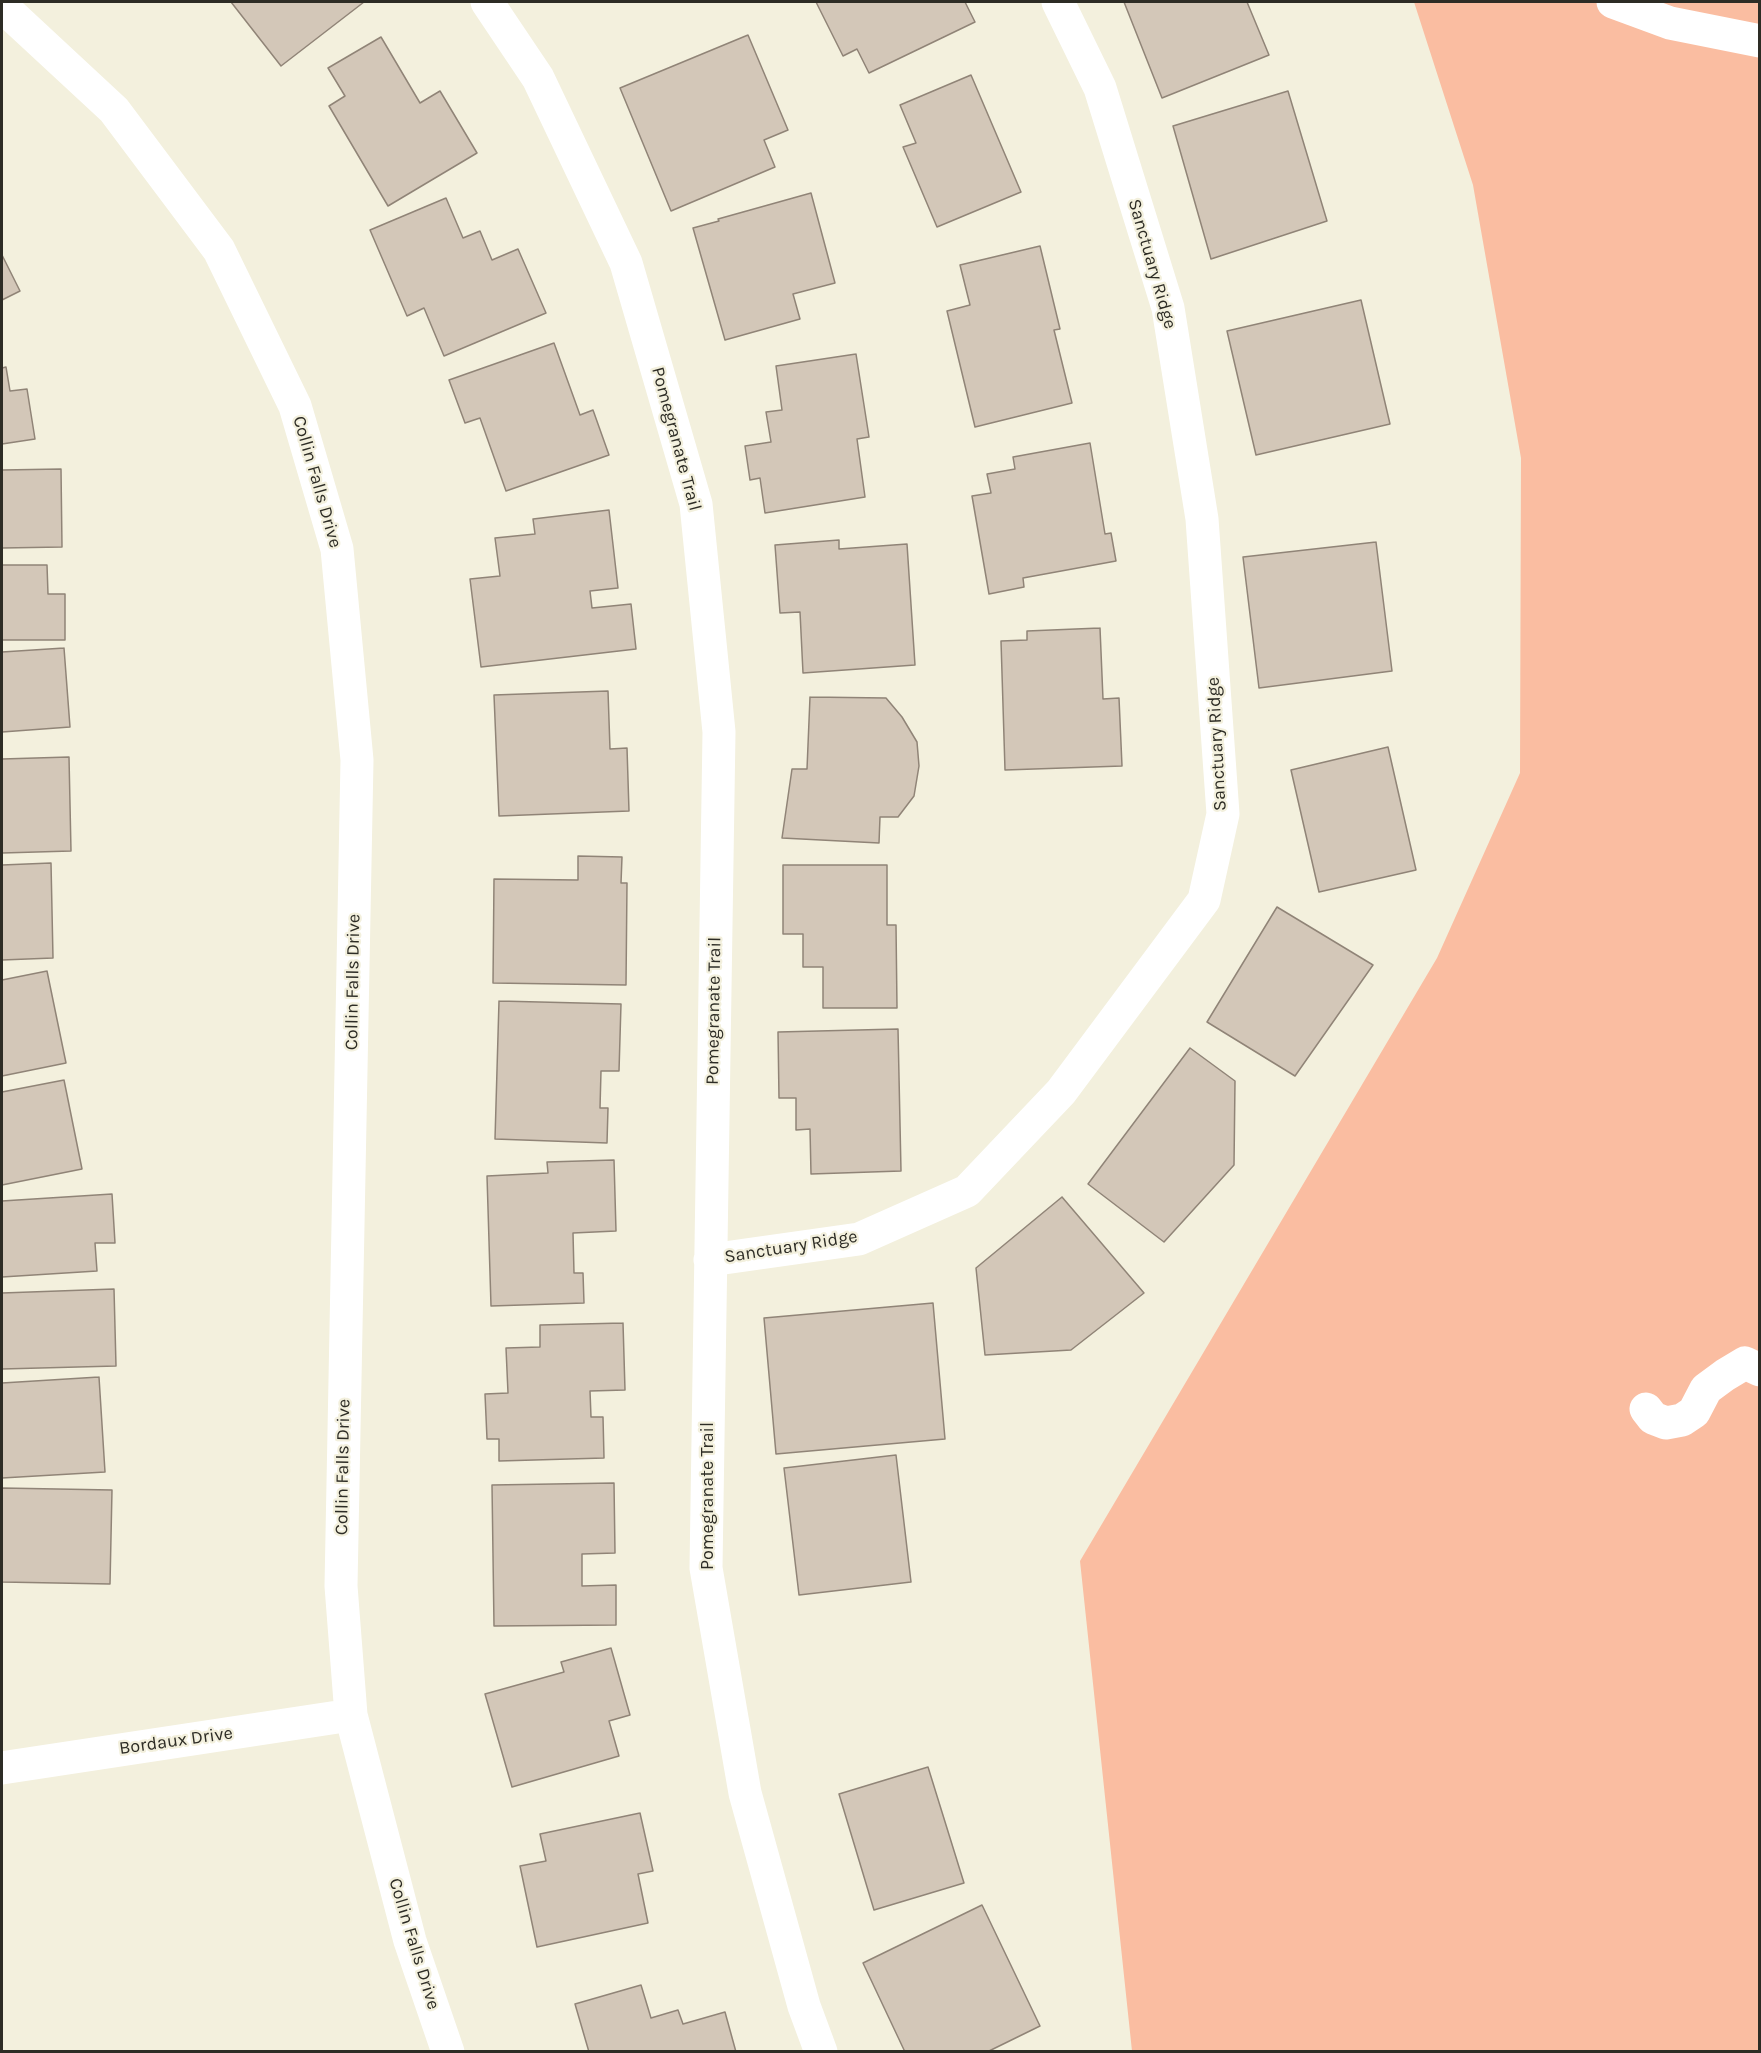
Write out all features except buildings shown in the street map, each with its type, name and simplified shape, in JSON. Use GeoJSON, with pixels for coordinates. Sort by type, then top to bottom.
{"type":"FeatureCollection","features":[{"type":"Feature","properties":{"kind":"street","name":"Pomegranate Trail"},"geometry":{"type":"LineString","coordinates":[[487,2],[538,78],[626,263],[696,504],[719,732],[706,1568],[745,1792],[804,2006],[821,2052]]}},
{"type":"Feature","properties":{"kind":"street","name":"Sanctuary Ridge"},"geometry":{"type":"LineString","coordinates":[[711,1260],[859,1239],[967,1191],[1061,1092],[1204,900],[1223,814],[1203,519],[1168,308],[1100,88],[1058,2]]}},
{"type":"Feature","properties":{"kind":"street"},"geometry":{"type":"LineString","coordinates":[[1613,2],[1670,23],[1760,41]]}},
{"type":"Feature","properties":{"kind":"street","name":"Collin Falls Drive"},"geometry":{"type":"LineString","coordinates":[[2,6],[114,110],[219,250],[295,406],[337,549],[357,760],[341,1586],[351,1715],[410,1941],[448,2052]]}},
{"type":"Feature","properties":{"kind":"street"},"geometry":{"type":"LineString","coordinates":[[1646,1409],[1653,1418],[1666,1423],[1682,1420],[1694,1412],[1706,1389],[1725,1375],[1745,1363],[1760,1370]]}},
{"type":"Feature","properties":{"kind":"street","name":"Bordaux Drive"},"geometry":{"type":"LineString","coordinates":[[2,1768],[351,1715]]}},
{"type":"Feature","properties":{"kind":"shaded area"},"geometry":{"type":"Polygon","coordinates":[[[1414,2],[1759,2],[1759,2051],[1132,2051],[1080,1561],[1437,958],[1520,773],[1521,458],[1473,185],[1414,2]]]}}]}
